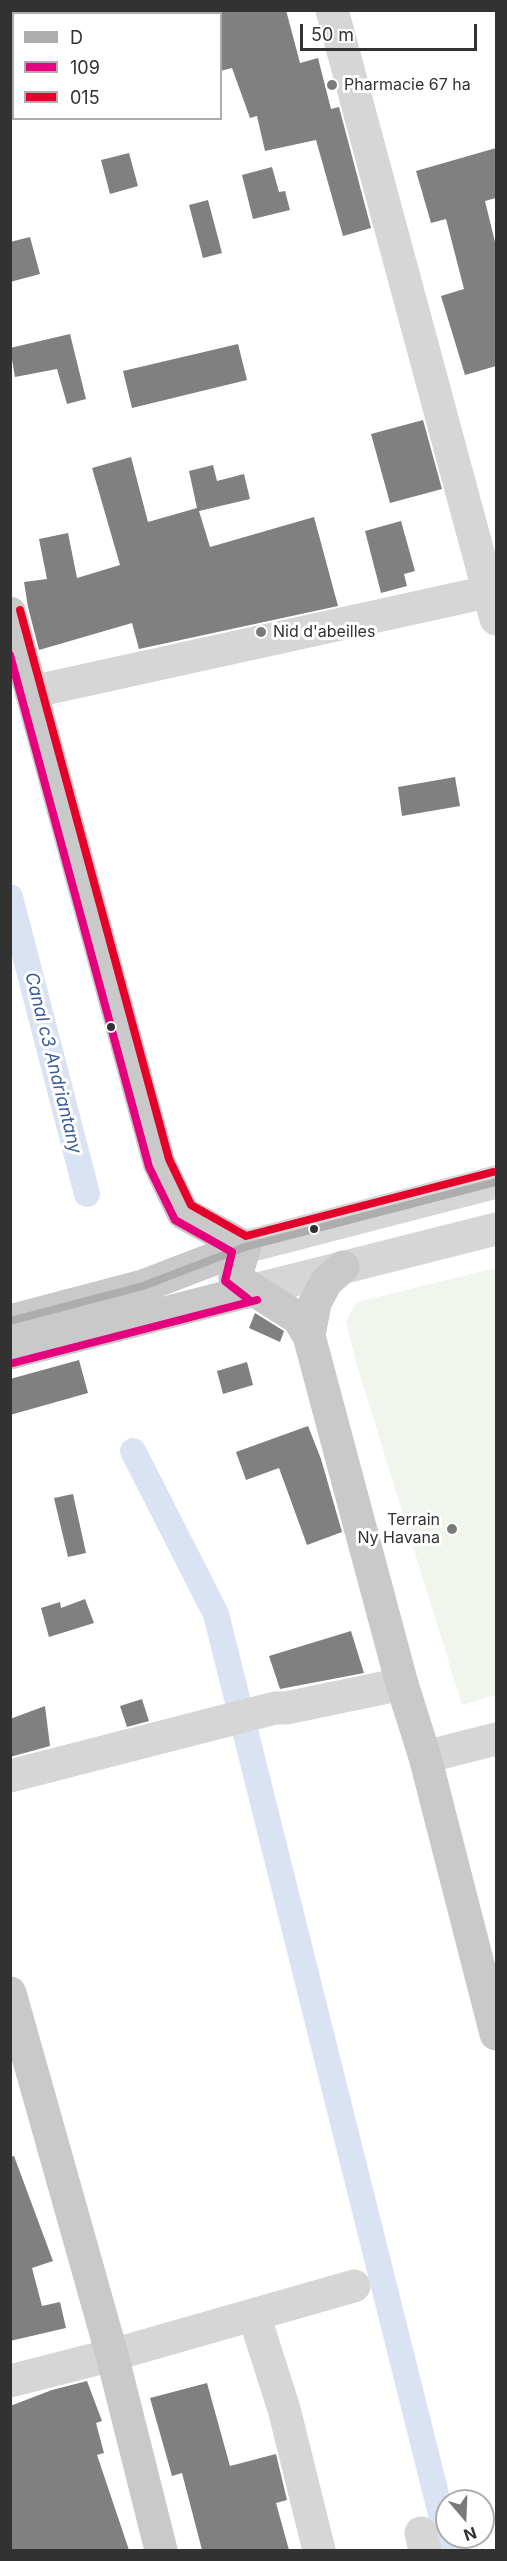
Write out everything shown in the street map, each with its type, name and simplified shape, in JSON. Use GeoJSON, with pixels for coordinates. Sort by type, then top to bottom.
{"type":"FeatureCollection","features":[{"type":"Feature","properties":{"kind":"main road"},"geometry":{"type":"LineString","coordinates":[[10,614],[159,1163],[183,1213],[245,1247]]}},
{"type":"Feature","properties":{"kind":"main road"},"geometry":{"type":"LineString","coordinates":[[245,1247],[235,1278],[298,1318],[309,1336],[402,1684],[425,1757],[496,2034]]}},
{"type":"Feature","properties":{"kind":"main road"},"geometry":{"type":"LineString","coordinates":[[10,1321],[143,1286],[245,1247]]}},
{"type":"Feature","properties":{"kind":"main road"},"geometry":{"type":"LineString","coordinates":[[309,1336],[315,1303],[326,1282],[343,1267]]}},
{"type":"Feature","properties":{"kind":"main road"},"geometry":{"type":"LineString","coordinates":[[10,1353],[254,1290]]}},
{"type":"Feature","properties":{"kind":"main road"},"geometry":{"type":"LineString","coordinates":[[10,1993],[112,2355],[161,2550]]}},
{"type":"Feature","properties":{"kind":"street"},"geometry":{"type":"LineString","coordinates":[[31,692],[492,606],[332,10]]}},
{"type":"Feature","properties":{"kind":"street"},"geometry":{"type":"LineString","coordinates":[[245,1247],[496,1182]]}},
{"type":"Feature","properties":{"kind":"street"},"geometry":{"type":"LineString","coordinates":[[254,1290],[496,1229]]}},
{"type":"Feature","properties":{"kind":"street"},"geometry":{"type":"LineString","coordinates":[[10,1776],[275,1708],[286,1708],[402,1684]]}},
{"type":"Feature","properties":{"kind":"street"},"geometry":{"type":"LineString","coordinates":[[425,1757],[496,1740]]}},
{"type":"Feature","properties":{"kind":"street"},"geometry":{"type":"LineString","coordinates":[[10,2381],[112,2355],[354,2286]]}},
{"type":"Feature","properties":{"kind":"street"},"geometry":{"type":"LineString","coordinates":[[254,2315],[290,2431],[319,2550]]}},
{"type":"Feature","properties":{"kind":"shaded area","name":"Terrain Ny Havana"},"geometry":{"type":"Polygon","coordinates":[[[496,1268],[496,1695],[462,1705],[356,1362],[346,1321],[357,1302],[496,1268]]]}},
{"type":"Feature","properties":{"kind":"building"},"geometry":{"type":"Polygon","coordinates":[[[220,10],[286,10],[300,63],[318,58],[331,109],[339,107],[371,228],[343,236],[316,140],[265,151],[257,116],[250,118],[232,68],[222,70],[222,12],[220,10]]]}},
{"type":"Feature","properties":{"kind":"building"},"geometry":{"type":"Polygon","coordinates":[[[496,148],[496,198],[485,201],[496,246],[496,366],[465,375],[441,296],[464,289],[446,219],[431,223],[416,171],[496,148]]]}},
{"type":"Feature","properties":{"kind":"building"},"geometry":{"type":"Polygon","coordinates":[[[129,153],[138,186],[110,194],[101,160],[129,153]]]}},
{"type":"Feature","properties":{"kind":"building"},"geometry":{"type":"Polygon","coordinates":[[[272,167],[279,192],[285,191],[290,210],[253,219],[242,175],[272,167]]]}},
{"type":"Feature","properties":{"kind":"building"},"geometry":{"type":"Polygon","coordinates":[[[208,200],[222,253],[203,258],[189,205],[208,200]]]}},
{"type":"Feature","properties":{"kind":"building"},"geometry":{"type":"Polygon","coordinates":[[[30,237],[40,274],[10,282],[10,242],[30,237]]]}},
{"type":"Feature","properties":{"kind":"building"},"geometry":{"type":"Polygon","coordinates":[[[70,334],[86,399],[67,404],[57,369],[15,377],[10,348],[70,334]]]}},
{"type":"Feature","properties":{"kind":"building"},"geometry":{"type":"Polygon","coordinates":[[[238,344],[247,380],[132,408],[123,371],[238,344]]]}},
{"type":"Feature","properties":{"kind":"building"},"geometry":{"type":"Polygon","coordinates":[[[423,420],[442,489],[390,503],[371,434],[423,420]]]}},
{"type":"Feature","properties":{"kind":"building"},"geometry":{"type":"Polygon","coordinates":[[[131,457],[148,522],[197,508],[189,471],[213,465],[217,481],[244,474],[250,499],[199,511],[210,547],[314,517],[338,606],[139,649],[132,623],[39,650],[24,582],[47,579],[39,539],[68,533],[77,578],[120,565],[92,468],[131,457]]]}},
{"type":"Feature","properties":{"kind":"building"},"geometry":{"type":"Polygon","coordinates":[[[401,521],[415,571],[404,574],[407,586],[381,593],[365,531],[401,521]]]}},
{"type":"Feature","properties":{"kind":"building"},"geometry":{"type":"Polygon","coordinates":[[[455,777],[460,806],[402,816],[398,787],[455,777]]]}},
{"type":"Feature","properties":{"kind":"building"},"geometry":{"type":"Polygon","coordinates":[[[255,1313],[284,1331],[280,1342],[249,1328],[255,1313]]]}},
{"type":"Feature","properties":{"kind":"building"},"geometry":{"type":"Polygon","coordinates":[[[79,1360],[88,1393],[10,1415],[10,1379],[79,1360]]]}},
{"type":"Feature","properties":{"kind":"building"},"geometry":{"type":"Polygon","coordinates":[[[247,1362],[253,1385],[223,1394],[217,1371],[247,1362]]]}},
{"type":"Feature","properties":{"kind":"building"},"geometry":{"type":"Polygon","coordinates":[[[308,1426],[321,1459],[342,1532],[307,1545],[279,1468],[246,1480],[236,1452],[308,1426]]]}},
{"type":"Feature","properties":{"kind":"building"},"geometry":{"type":"Polygon","coordinates":[[[73,1494],[86,1553],[68,1557],[54,1498],[73,1494]]]}},
{"type":"Feature","properties":{"kind":"building"},"geometry":{"type":"Polygon","coordinates":[[[85,1599],[94,1623],[49,1637],[41,1608],[60,1602],[61,1608],[85,1599]]]}},
{"type":"Feature","properties":{"kind":"building"},"geometry":{"type":"Polygon","coordinates":[[[351,1631],[364,1673],[280,1689],[269,1656],[351,1631]]]}},
{"type":"Feature","properties":{"kind":"building"},"geometry":{"type":"Polygon","coordinates":[[[142,1699],[149,1721],[127,1727],[120,1706],[142,1699]]]}},
{"type":"Feature","properties":{"kind":"building"},"geometry":{"type":"Polygon","coordinates":[[[45,1706],[50,1746],[10,1757],[10,1719],[45,1706]]]}},
{"type":"Feature","properties":{"kind":"building"},"geometry":{"type":"Polygon","coordinates":[[[14,2156],[53,2261],[32,2268],[42,2306],[60,2302],[66,2328],[10,2341],[10,2157],[14,2156]]]}},
{"type":"Feature","properties":{"kind":"building"},"geometry":{"type":"Polygon","coordinates":[[[87,2381],[102,2421],[96,2423],[104,2453],[97,2455],[129,2550],[10,2550],[10,2406],[52,2390],[87,2381]]]}},
{"type":"Feature","properties":{"kind":"building"},"geometry":{"type":"Polygon","coordinates":[[[207,2383],[230,2466],[276,2454],[287,2500],[276,2503],[289,2550],[202,2550],[182,2473],[172,2476],[150,2398],[207,2383]]]}},
{"type":"Feature","properties":{"kind":"waterway","name":"Canal c3 Andriantany"},"geometry":{"type":"LineString","coordinates":[[10,897],[87,1194]]}},
{"type":"Feature","properties":{"kind":"waterway"},"geometry":{"type":"LineString","coordinates":[[133,1451],[216,1614],[450,2550]]}},
{"type":"Feature","properties":{"kind":"transit line","name":"015"},"geometry":{"type":"LineString","coordinates":[[20,610],[169,1159],[191,1205],[246,1236],[493,1172]]}},
{"type":"Feature","properties":{"kind":"transit line","name":"109"},"geometry":{"type":"LineString","coordinates":[[10,655],[149,1167],[175,1220],[232,1252],[225,1281],[248,1299]]}},
{"type":"Feature","properties":{"kind":"transit line","name":"D"},"geometry":{"type":"LineString","coordinates":[[10,1321],[143,1286],[245,1247],[496,1182]]}},
{"type":"Feature","properties":{"kind":"transit line","name":"109"},"geometry":{"type":"LineString","coordinates":[[13,1363],[257,1300]]}},
{"type":"Feature","properties":{"kind":"place","name":"Pharmacie 67 ha"},"geometry":{"type":"Point","coordinates":[332,85]}},
{"type":"Feature","properties":{"kind":"place","name":"Nid d'abeilles"},"geometry":{"type":"Point","coordinates":[261,632]}},
{"type":"Feature","properties":{"kind":"place","name":"Terrain Ny Havana"},"geometry":{"type":"Point","coordinates":[452,1529]}}]}
